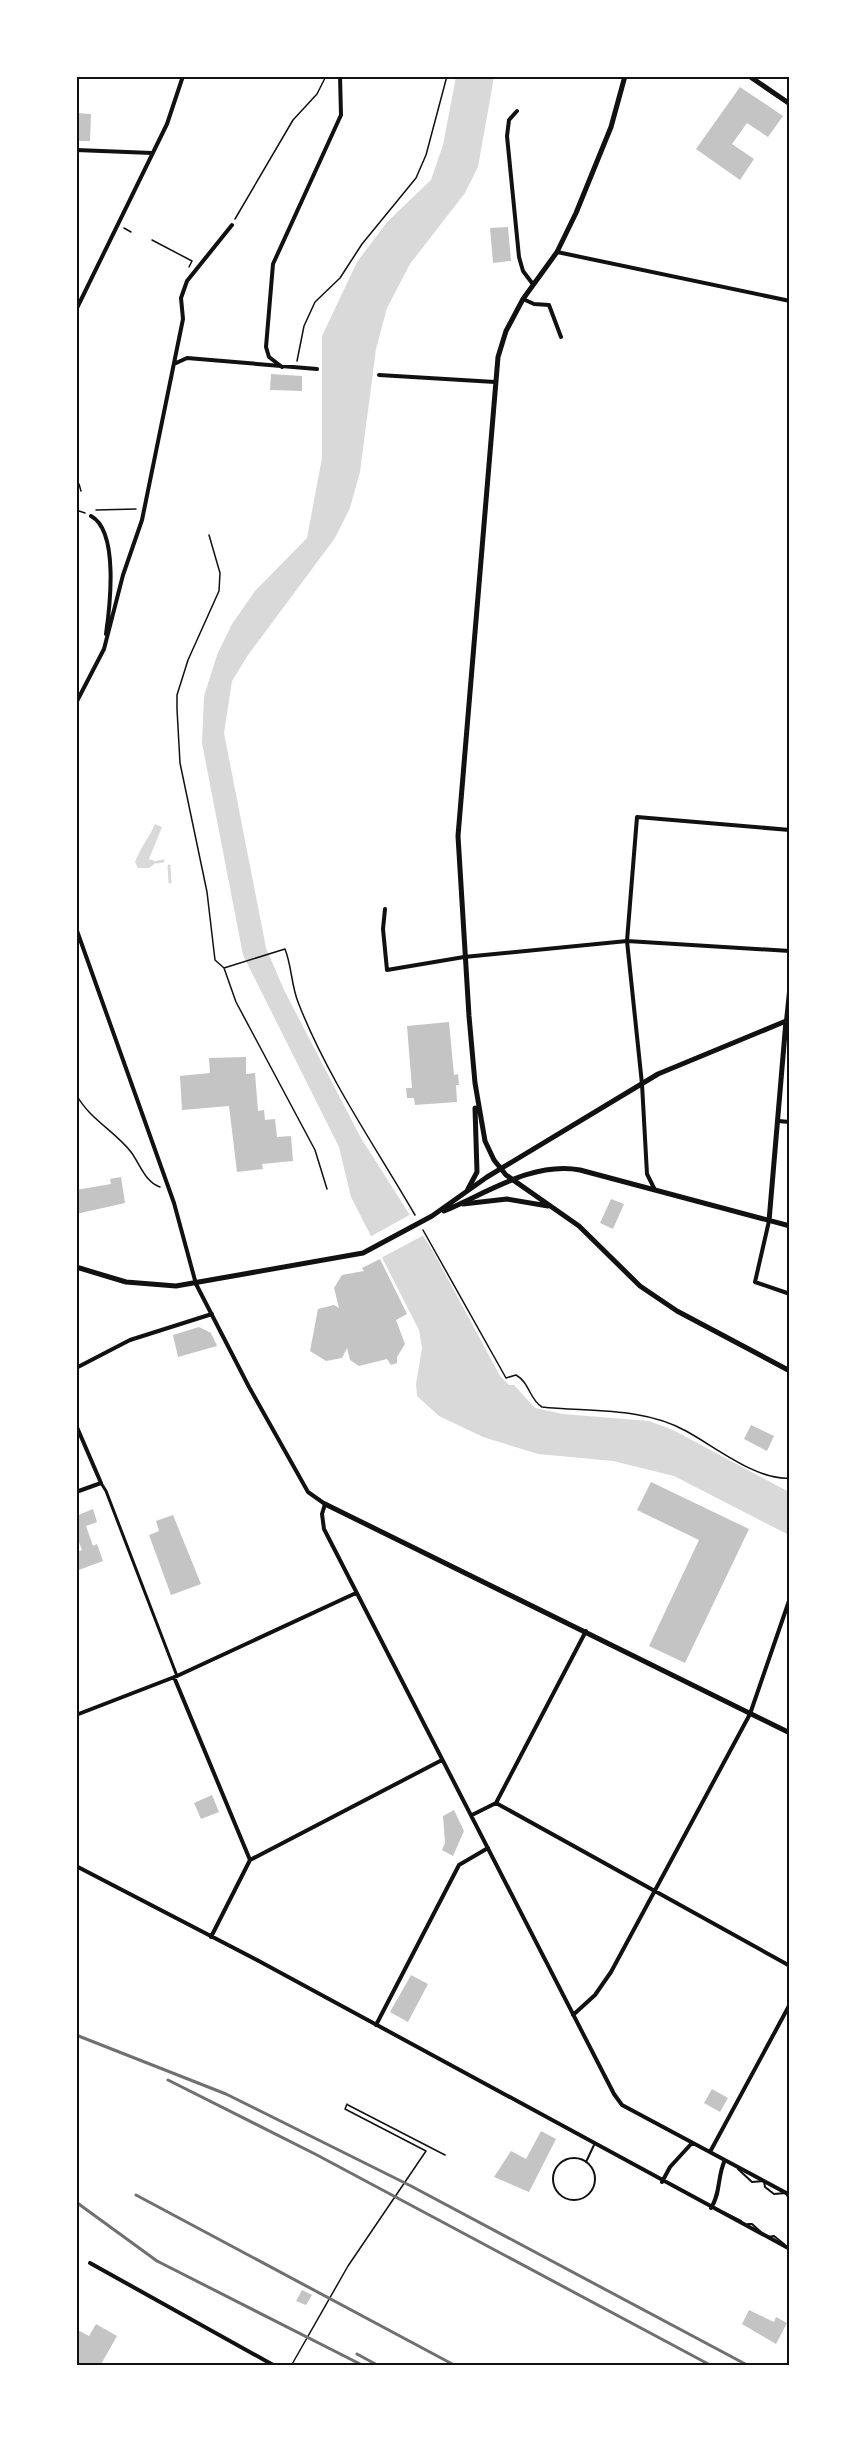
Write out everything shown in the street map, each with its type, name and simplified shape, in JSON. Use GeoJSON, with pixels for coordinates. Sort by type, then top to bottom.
{"type":"FeatureCollection","features":[{"type":"Feature","properties":{"kind":"street"},"geometry":{"type":"LineString","coordinates":[[76,78],[86,76]]}},
{"type":"Feature","properties":{"kind":"street"},"geometry":{"type":"LineString","coordinates":[[76,310],[167,124],[183,76]]}},
{"type":"Feature","properties":{"kind":"street"},"geometry":{"type":"LineString","coordinates":[[282,367],[269,357],[266,347],[272,272],[282,242],[341,116],[340,76]]}},
{"type":"Feature","properties":{"kind":"street"},"geometry":{"type":"LineString","coordinates":[[466,1191],[475,1180],[477,1172],[475,1083],[464,957],[458,836],[495,382],[500,348],[532,283],[556,252],[611,127],[625,76]]}},
{"type":"Feature","properties":{"kind":"street"},"geometry":{"type":"LineString","coordinates":[[749,76],[789,104]]}},
{"type":"Feature","properties":{"kind":"street"},"geometry":{"type":"LineString","coordinates":[[518,111],[509,120],[507,136],[519,257],[532,283]]}},
{"type":"Feature","properties":{"kind":"street"},"geometry":{"type":"LineString","coordinates":[[76,150],[152,153]]}},
{"type":"Feature","properties":{"kind":"street"},"geometry":{"type":"LineString","coordinates":[[76,703],[104,649],[123,574],[142,520],[183,318],[182,293],[187,281],[232,225]]}},
{"type":"Feature","properties":{"kind":"street"},"geometry":{"type":"LineString","coordinates":[[556,252],[789,301]]}},
{"type":"Feature","properties":{"kind":"street"},"geometry":{"type":"LineString","coordinates":[[523,299],[534,304],[549,305],[561,337]]}},
{"type":"Feature","properties":{"kind":"street"},"geometry":{"type":"LineString","coordinates":[[173,365],[187,358],[295,369],[317,369]]}},
{"type":"Feature","properties":{"kind":"street"},"geometry":{"type":"LineString","coordinates":[[379,375],[495,382]]}},
{"type":"Feature","properties":{"kind":"street"},"geometry":{"type":"LineString","coordinates":[[91,513],[102,525],[108,541],[109,598],[104,649]]}},
{"type":"Feature","properties":{"kind":"street"},"geometry":{"type":"LineString","coordinates":[[657,1191],[648,1181],[647,1174],[642,1084],[627,941],[637,817],[789,830]]}},
{"type":"Feature","properties":{"kind":"street"},"geometry":{"type":"LineString","coordinates":[[384,909],[383,928],[387,970],[464,957],[627,941],[789,951]]}},
{"type":"Feature","properties":{"kind":"street"},"geometry":{"type":"LineString","coordinates":[[76,928],[170,1190],[196,1284],[308,1492],[326,1504],[789,1733]]}},
{"type":"Feature","properties":{"kind":"street"},"geometry":{"type":"LineString","coordinates":[[789,982],[788,1021],[777,1121],[770,1221],[755,1282],[789,1294]]}},
{"type":"Feature","properties":{"kind":"street"},"geometry":{"type":"LineString","coordinates":[[432,1216],[501,1169],[642,1084],[680,1064],[788,1021]]}},
{"type":"Feature","properties":{"kind":"street"},"geometry":{"type":"LineString","coordinates":[[475,1083],[485,1141],[501,1169],[513,1181],[563,1214],[591,1237],[640,1286],[677,1311],[789,1371]]}},
{"type":"Feature","properties":{"kind":"street"},"geometry":{"type":"LineString","coordinates":[[777,1121],[789,1122]]}},
{"type":"Feature","properties":{"kind":"street"},"geometry":{"type":"LineString","coordinates":[[76,1268],[139,1284],[196,1284],[260,1269],[342,1259],[372,1249],[432,1216],[538,1170],[559,1167],[789,1226]]}},
{"type":"Feature","properties":{"kind":"street"},"geometry":{"type":"LineString","coordinates":[[459,1205],[496,1199],[520,1200],[541,1204],[563,1214]]}},
{"type":"Feature","properties":{"kind":"street"},"geometry":{"type":"LineString","coordinates":[[76,1368],[130,1340],[212,1314]]}},
{"type":"Feature","properties":{"kind":"street"},"geometry":{"type":"LineString","coordinates":[[76,1425],[106,1491],[176,1677],[250,1860]]}},
{"type":"Feature","properties":{"kind":"street"},"geometry":{"type":"LineString","coordinates":[[76,1492],[101,1483]]}},
{"type":"Feature","properties":{"kind":"street"},"geometry":{"type":"LineString","coordinates":[[326,1504],[322,1514],[324,1529],[573,2015],[622,2105],[788,2194]]}},
{"type":"Feature","properties":{"kind":"street"},"geometry":{"type":"LineString","coordinates":[[76,1715],[176,1677],[356,1593]]}},
{"type":"Feature","properties":{"kind":"street"},"geometry":{"type":"LineString","coordinates":[[573,2015],[595,1995],[611,1972],[750,1714],[789,1598]]}},
{"type":"Feature","properties":{"kind":"street"},"geometry":{"type":"LineString","coordinates":[[471,1815],[496,1803],[586,1631]]}},
{"type":"Feature","properties":{"kind":"street"},"geometry":{"type":"LineString","coordinates":[[211,1937],[250,1860],[442,1760]]}},
{"type":"Feature","properties":{"kind":"street"},"geometry":{"type":"LineString","coordinates":[[496,1803],[789,1966]]}},
{"type":"Feature","properties":{"kind":"street"},"geometry":{"type":"LineString","coordinates":[[376,2025],[459,1865],[488,1848]]}},
{"type":"Feature","properties":{"kind":"street"},"geometry":{"type":"LineString","coordinates":[[76,1866],[788,2248]]}},
{"type":"Feature","properties":{"kind":"street"},"geometry":{"type":"LineString","coordinates":[[710,2152],[789,2004]]}},
{"type":"Feature","properties":{"kind":"street"},"geometry":{"type":"LineString","coordinates":[[662,2182],[670,2167],[686,2153],[692,2143]]}},
{"type":"Feature","properties":{"kind":"street"},"geometry":{"type":"LineString","coordinates":[[711,2208],[717,2197],[720,2171],[725,2160]]}},
{"type":"Feature","properties":{"kind":"street"},"geometry":{"type":"LineString","coordinates":[[90,2263],[275,2365]]}},
{"type":"Feature","properties":{"kind":"lane"},"geometry":{"type":"LineString","coordinates":[[586,2162],[594,2145]]}},
{"type":"Feature","properties":{"kind":"lane"},"geometry":{"type":"LineString","coordinates":[[570,2159],[586,2162],[594,2175],[591,2191],[578,2200],[562,2197],[554,2184],[556,2168],[570,2159]]}},
{"type":"Feature","properties":{"kind":"lane"},"geometry":{"type":"LineString","coordinates":[[788,2194],[789,2201]]}},
{"type":"Feature","properties":{"kind":"path"},"geometry":{"type":"LineString","coordinates":[[232,225],[293,120],[317,94],[326,76]]}},
{"type":"Feature","properties":{"kind":"path"},"geometry":{"type":"LineString","coordinates":[[295,369],[304,326],[315,302],[340,278],[362,244],[416,178],[426,156],[447,76]]}},
{"type":"Feature","properties":{"kind":"path"},"geometry":{"type":"LineString","coordinates":[[152,240],[192,261],[187,270]]}},
{"type":"Feature","properties":{"kind":"path"},"geometry":{"type":"LineString","coordinates":[[76,485],[79,484],[81,492]]}},
{"type":"Feature","properties":{"kind":"path"},"geometry":{"type":"LineString","coordinates":[[91,513],[143,508]]}},
{"type":"Feature","properties":{"kind":"path"},"geometry":{"type":"LineString","coordinates":[[76,510],[86,513]]}},
{"type":"Feature","properties":{"kind":"path"},"geometry":{"type":"LineString","coordinates":[[209,535],[220,573],[219,591],[188,660],[177,695],[177,725],[180,763],[207,892],[215,960],[224,968],[236,1002],[315,1150],[327,1189]]}},
{"type":"Feature","properties":{"kind":"path"},"geometry":{"type":"LineString","coordinates":[[224,968],[285,949],[293,970],[292,980],[297,1001],[323,1055],[506,1378],[516,1375],[522,1379],[533,1400],[542,1407],[643,1414],[684,1429],[759,1473],[789,1478]]}},
{"type":"Feature","properties":{"kind":"path"},"geometry":{"type":"LineString","coordinates":[[76,1094],[101,1126],[129,1150],[153,1185],[170,1190]]}},
{"type":"Feature","properties":{"kind":"path"},"geometry":{"type":"LineString","coordinates":[[291,2366],[348,2266],[426,2151],[345,2109],[347,2104],[445,2154]]}},
{"type":"Feature","properties":{"kind":"shaded area"},"geometry":{"type":"Polygon","coordinates":[[[456,77],[494,77],[478,167],[465,193],[410,264],[387,308],[376,349],[360,472],[350,508],[335,538],[248,655],[232,681],[224,733],[266,948],[284,990],[361,1138],[434,1253],[500,1376],[509,1385],[514,1385],[535,1408],[563,1414],[649,1421],[673,1430],[789,1492],[789,1535],[674,1476],[613,1461],[538,1454],[483,1437],[439,1416],[417,1396],[416,1384],[422,1348],[419,1330],[351,1197],[339,1147],[243,955],[202,743],[204,696],[217,655],[232,624],[255,591],[307,538],[322,458],[322,336],[357,262],[388,221],[431,180],[443,145],[456,77]]]}},
{"type":"Feature","properties":{"kind":"shaded area"},"geometry":{"type":"Polygon","coordinates":[[[155,824],[162,827],[149,859],[157,862],[149,868],[138,868],[135,862],[155,824]]]}},
{"type":"Feature","properties":{"kind":"pier"},"geometry":{"type":"Polygon","coordinates":[[[413,1213],[426,1234],[379,1259],[368,1238],[413,1213]]]}},
{"type":"Feature","properties":{"kind":"building"},"geometry":{"type":"Polygon","coordinates":[[[740,87],[783,116],[768,137],[747,123],[732,144],[754,159],[740,180],[696,149],[740,87]]]}},
{"type":"Feature","properties":{"kind":"building"},"geometry":{"type":"Polygon","coordinates":[[[76,113],[91,114],[90,141],[76,141],[76,113]]]}},
{"type":"Feature","properties":{"kind":"building"},"geometry":{"type":"Polygon","coordinates":[[[508,227],[511,261],[493,263],[490,228],[508,227]]]}},
{"type":"Feature","properties":{"kind":"building"},"geometry":{"type":"Polygon","coordinates":[[[271,374],[302,376],[302,391],[270,390],[271,374]]]}},
{"type":"Feature","properties":{"kind":"building"},"geometry":{"type":"Polygon","coordinates":[[[449,1022],[454,1075],[458,1074],[457,1102],[415,1105],[414,1098],[407,1098],[406,1088],[412,1088],[407,1026],[449,1022]]]}},
{"type":"Feature","properties":{"kind":"building"},"geometry":{"type":"Polygon","coordinates":[[[246,1057],[246,1074],[255,1073],[258,1111],[264,1110],[265,1120],[275,1119],[277,1137],[291,1136],[293,1161],[262,1164],[263,1169],[237,1172],[229,1106],[182,1110],[180,1076],[210,1073],[209,1058],[246,1057]]]}},
{"type":"Feature","properties":{"kind":"building"},"geometry":{"type":"Polygon","coordinates":[[[121,1177],[125,1203],[76,1214],[76,1190],[111,1184],[110,1179],[121,1177]]]}},
{"type":"Feature","properties":{"kind":"building"},"geometry":{"type":"Polygon","coordinates":[[[611,1199],[624,1204],[613,1229],[600,1223],[611,1199]]]}},
{"type":"Feature","properties":{"kind":"building"},"geometry":{"type":"Polygon","coordinates":[[[380,1259],[407,1314],[396,1320],[405,1344],[397,1357],[397,1363],[391,1365],[387,1359],[359,1366],[350,1360],[347,1348],[342,1358],[326,1361],[310,1351],[318,1309],[334,1305],[339,1308],[334,1288],[342,1275],[364,1271],[362,1268],[380,1259]]]}},
{"type":"Feature","properties":{"kind":"building"},"geometry":{"type":"Polygon","coordinates":[[[199,1327],[211,1333],[217,1346],[178,1357],[173,1335],[199,1327]]]}},
{"type":"Feature","properties":{"kind":"building"},"geometry":{"type":"Polygon","coordinates":[[[751,1425],[774,1436],[767,1451],[744,1439],[751,1425]]]}},
{"type":"Feature","properties":{"kind":"building"},"geometry":{"type":"Polygon","coordinates":[[[651,1482],[749,1529],[685,1663],[649,1646],[699,1540],[637,1510],[651,1482]]]}},
{"type":"Feature","properties":{"kind":"building"},"geometry":{"type":"Polygon","coordinates":[[[93,1509],[97,1522],[86,1526],[93,1546],[97,1544],[103,1561],[76,1571],[76,1552],[82,1550],[76,1535],[76,1516],[93,1509]]]}},
{"type":"Feature","properties":{"kind":"building"},"geometry":{"type":"Polygon","coordinates":[[[173,1515],[201,1584],[171,1595],[149,1535],[159,1531],[156,1521],[173,1515]]]}},
{"type":"Feature","properties":{"kind":"building"},"geometry":{"type":"Polygon","coordinates":[[[212,1795],[219,1812],[201,1819],[194,1803],[212,1795]]]}},
{"type":"Feature","properties":{"kind":"building"},"geometry":{"type":"Polygon","coordinates":[[[454,1810],[464,1831],[453,1856],[442,1850],[445,1843],[443,1816],[454,1810]]]}},
{"type":"Feature","properties":{"kind":"building"},"geometry":{"type":"Polygon","coordinates":[[[411,1975],[428,1984],[408,2022],[390,2012],[411,1975]]]}},
{"type":"Feature","properties":{"kind":"building"},"geometry":{"type":"Polygon","coordinates":[[[712,2089],[728,2098],[720,2112],[704,2103],[712,2089]]]}},
{"type":"Feature","properties":{"kind":"building"},"geometry":{"type":"Polygon","coordinates":[[[541,2131],[556,2139],[529,2192],[494,2177],[511,2151],[526,2159],[541,2131]]]}},
{"type":"Feature","properties":{"kind":"building"},"geometry":{"type":"Polygon","coordinates":[[[302,2290],[312,2295],[306,2305],[296,2301],[302,2290]]]}},
{"type":"Feature","properties":{"kind":"building"},"geometry":{"type":"Polygon","coordinates":[[[749,2310],[774,2322],[776,2317],[787,2323],[776,2344],[742,2324],[749,2310]]]}},
{"type":"Feature","properties":{"kind":"building"},"geometry":{"type":"Polygon","coordinates":[[[96,2324],[117,2336],[100,2366],[76,2366],[76,2329],[89,2336],[96,2324]]]}},
{"type":"Feature","properties":{"kind":"waterway"},"geometry":{"type":"LineString","coordinates":[[157,862],[163,861]]}},
{"type":"Feature","properties":{"kind":"waterway"},"geometry":{"type":"LineString","coordinates":[[169,866],[170,882]]}},
{"type":"Feature","properties":{"kind":"railway"},"geometry":{"type":"LineString","coordinates":[[76,2035],[226,2094],[411,2186],[749,2366]]}},
{"type":"Feature","properties":{"kind":"railway"},"geometry":{"type":"LineString","coordinates":[[168,2080],[317,2155],[712,2366]]}},
{"type":"Feature","properties":{"kind":"railway"},"geometry":{"type":"LineString","coordinates":[[136,2195],[456,2366]]}},
{"type":"Feature","properties":{"kind":"railway"},"geometry":{"type":"LineString","coordinates":[[76,2202],[157,2261],[364,2366]]}},
{"type":"Feature","properties":{"kind":"railway"},"geometry":{"type":"LineString","coordinates":[[357,2354],[379,2366]]}}]}
